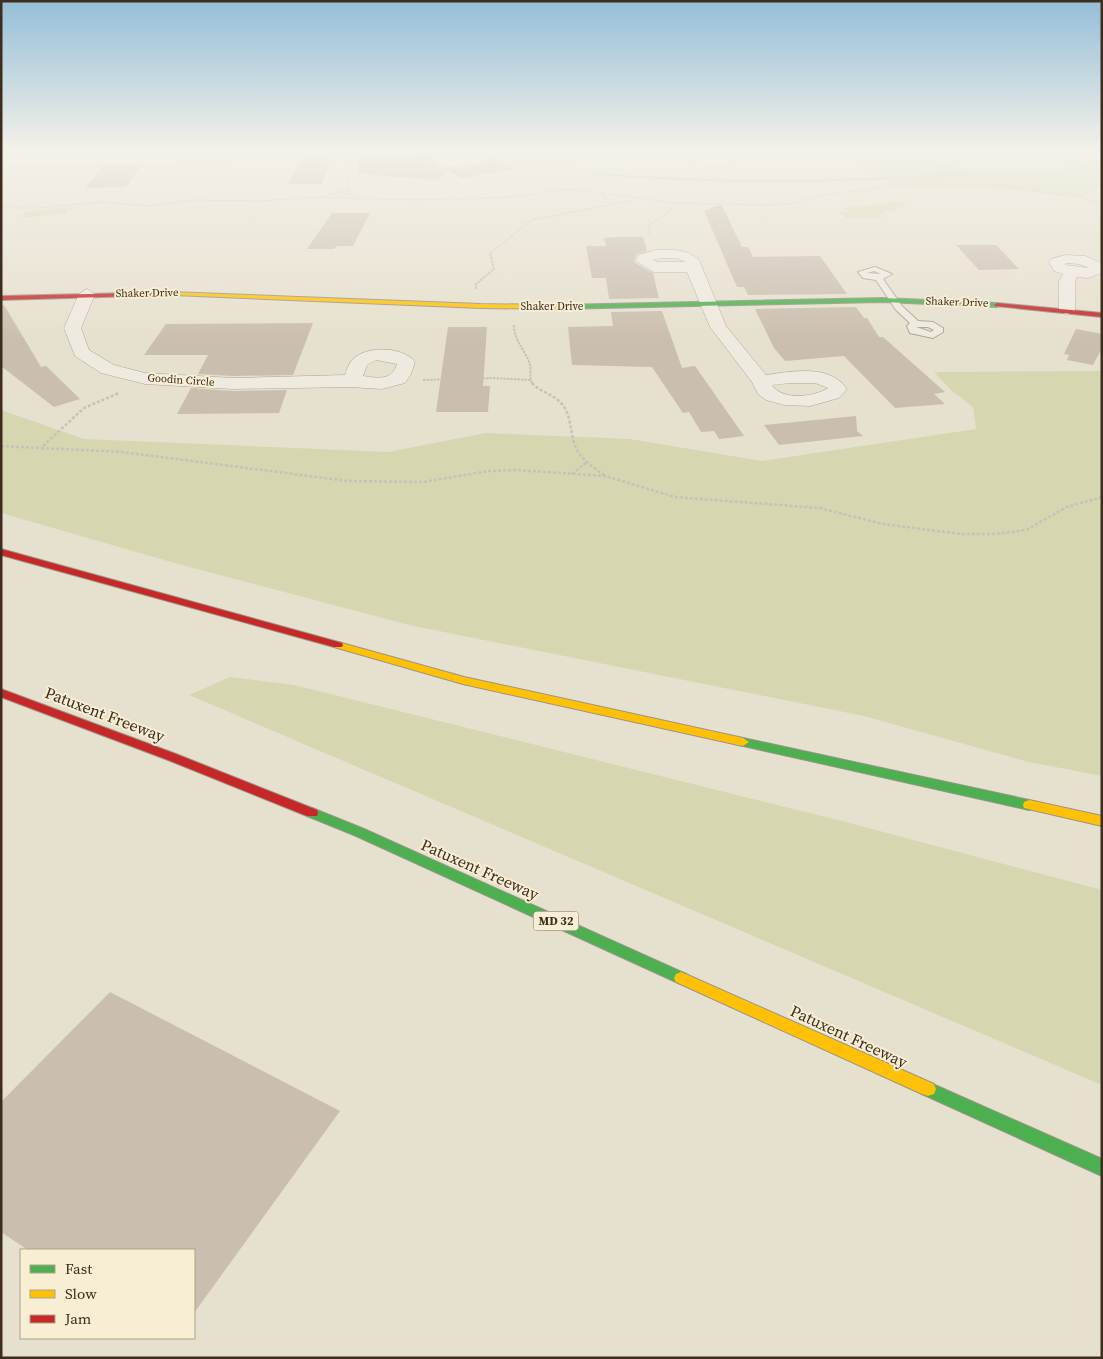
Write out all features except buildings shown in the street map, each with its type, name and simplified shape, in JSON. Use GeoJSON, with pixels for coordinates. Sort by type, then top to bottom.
{"type":"FeatureCollection","features":[{"type":"Feature","properties":{"kind":"main road","name":"Shaker Drive"},"geometry":{"type":"LineString","coordinates":[[1,298],[87,294],[235,294],[474,306],[708,305],[894,300],[956,301],[1102,314]]}},
{"type":"Feature","properties":{"kind":"main road"},"geometry":{"type":"LineString","coordinates":[[1,552],[463,680],[1102,821]]}},
{"type":"Feature","properties":{"kind":"main road","name":"Patuxent Freeway"},"geometry":{"type":"LineString","coordinates":[[1,693],[172,757],[359,832],[1102,1168]]}},
{"type":"Feature","properties":{"kind":"street"},"geometry":{"type":"LineString","coordinates":[[655,255],[686,256],[694,262],[693,267],[708,305],[725,338],[761,380]]}},
{"type":"Feature","properties":{"kind":"street"},"geometry":{"type":"LineString","coordinates":[[1067,310],[1066,280],[1072,272]]}},
{"type":"Feature","properties":{"kind":"street","name":"Goodin Circle"},"geometry":{"type":"LineString","coordinates":[[87,294],[71,329],[72,339],[79,349],[103,366],[122,374],[149,379],[209,383],[352,381],[382,383],[398,380]]}},
{"type":"Feature","properties":{"kind":"street"},"geometry":{"type":"LineString","coordinates":[[352,381],[359,362],[372,356],[383,355],[394,356],[406,362],[403,374],[398,380]]}},
{"type":"Feature","properties":{"kind":"lane"},"geometry":{"type":"LineString","coordinates":[[879,278],[894,300],[916,324]]}},
{"type":"Feature","properties":{"kind":"path"},"geometry":{"type":"LineString","coordinates":[[476,291],[476,284],[494,269],[490,254],[493,249],[523,225],[544,217],[561,214]]}},
{"type":"Feature","properties":{"kind":"path"},"geometry":{"type":"LineString","coordinates":[[655,255],[648,229],[649,225],[664,214]]}},
{"type":"Feature","properties":{"kind":"path"},"geometry":{"type":"LineString","coordinates":[[514,320],[513,333],[516,342],[529,360],[533,370],[530,380]]}},
{"type":"Feature","properties":{"kind":"path"},"geometry":{"type":"LineString","coordinates":[[398,380],[493,378],[530,380],[535,386],[561,403],[572,425],[573,440],[577,450],[587,462],[605,476]]}},
{"type":"Feature","properties":{"kind":"path"},"geometry":{"type":"LineString","coordinates":[[43,447],[84,408],[149,379]]}},
{"type":"Feature","properties":{"kind":"path"},"geometry":{"type":"LineString","coordinates":[[1,446],[122,452],[348,481],[423,482],[498,471],[605,476],[675,497],[705,501],[819,508],[883,524],[961,534],[994,534],[1026,530],[1067,507],[1102,497]]}},
{"type":"Feature","properties":{"kind":"path"},"geometry":{"type":"LineString","coordinates":[[572,474],[587,462]]}},
{"type":"Feature","properties":{"kind":"green space"},"geometry":{"type":"Polygon","coordinates":[[[24,214],[54,214],[23,218],[24,214]]]}},
{"type":"Feature","properties":{"kind":"green space"},"geometry":{"type":"Polygon","coordinates":[[[841,214],[881,214],[882,218],[846,218],[841,214]]]}},
{"type":"Feature","properties":{"kind":"green space"},"geometry":{"type":"Polygon","coordinates":[[[1102,371],[1102,776],[1029,762],[864,716],[409,625],[178,564],[1,513],[1,410],[84,439],[388,452],[486,433],[630,439],[762,461],[976,429],[973,407],[951,390],[934,372],[1102,371]]]}},
{"type":"Feature","properties":{"kind":"green space"},"geometry":{"type":"Polygon","coordinates":[[[230,677],[294,685],[842,821],[1102,890],[1102,1085],[189,695],[230,677]]]}},
{"type":"Feature","properties":{"kind":"traffic: fast"},"geometry":{"type":"LineString","coordinates":[[557,307],[883,300],[997,305]]}},
{"type":"Feature","properties":{"kind":"traffic: fast"},"geometry":{"type":"LineString","coordinates":[[743,742],[1029,805]]}},
{"type":"Feature","properties":{"kind":"traffic: fast"},"geometry":{"type":"LineString","coordinates":[[312,813],[359,832],[681,978]]}},
{"type":"Feature","properties":{"kind":"traffic: fast"},"geometry":{"type":"LineString","coordinates":[[928,1089],[1102,1168]]}},
{"type":"Feature","properties":{"kind":"traffic: slow"},"geometry":{"type":"LineString","coordinates":[[173,293],[481,306],[557,307]]}},
{"type":"Feature","properties":{"kind":"traffic: slow"},"geometry":{"type":"LineString","coordinates":[[338,645],[463,680],[743,742]]}},
{"type":"Feature","properties":{"kind":"traffic: slow"},"geometry":{"type":"LineString","coordinates":[[1029,805],[1102,821]]}},
{"type":"Feature","properties":{"kind":"traffic: slow"},"geometry":{"type":"LineString","coordinates":[[681,978],[928,1089]]}},
{"type":"Feature","properties":{"kind":"traffic: jam"},"geometry":{"type":"LineString","coordinates":[[1,298],[173,293]]}},
{"type":"Feature","properties":{"kind":"traffic: jam"},"geometry":{"type":"LineString","coordinates":[[997,305],[1102,315]]}},
{"type":"Feature","properties":{"kind":"traffic: jam"},"geometry":{"type":"LineString","coordinates":[[1,552],[338,645]]}},
{"type":"Feature","properties":{"kind":"traffic: jam"},"geometry":{"type":"LineString","coordinates":[[1,693],[172,757],[312,813]]}}]}
